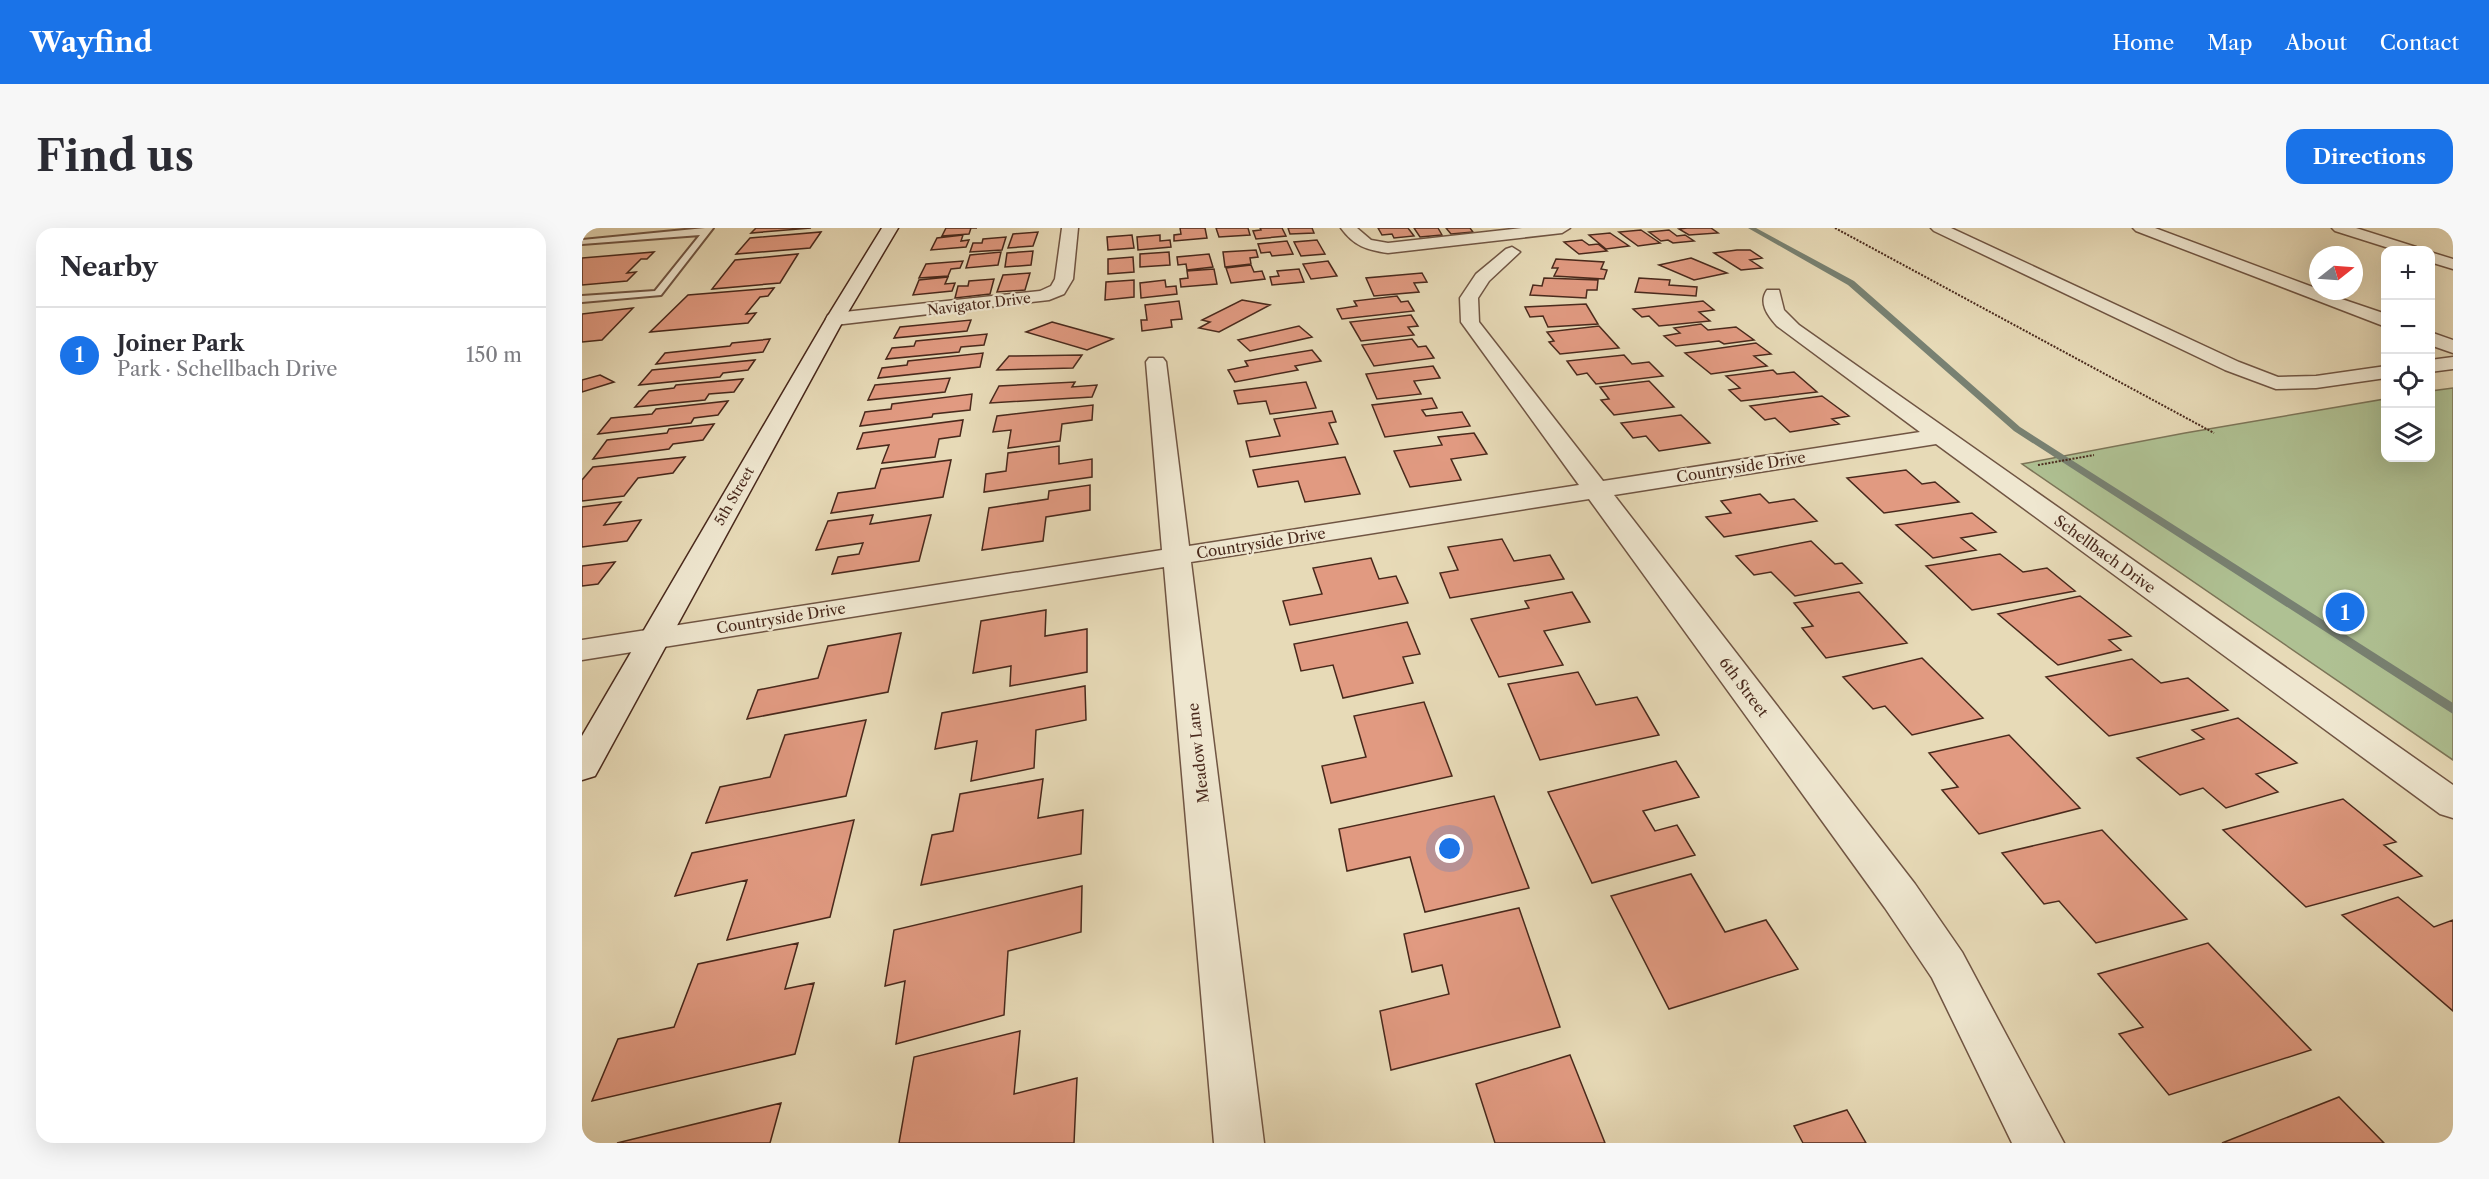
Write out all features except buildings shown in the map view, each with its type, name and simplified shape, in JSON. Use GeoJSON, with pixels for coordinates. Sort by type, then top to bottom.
{"type":"FeatureCollection","features":[{"type":"Feature","properties":{"kind":"street","name":"5th Street"},"geometry":{"type":"LineString","coordinates":[[582,766],[835,320],[890,228]]}},
{"type":"Feature","properties":{"kind":"street","name":"Navigator Drive"},"geometry":{"type":"LineString","coordinates":[[835,320],[1043,296],[1058,290],[1064,279],[1070,228]]}},
{"type":"Feature","properties":{"kind":"street"},"geometry":{"type":"LineString","coordinates":[[1349,228],[1357,239],[1367,246],[1388,248],[1562,228]]}},
{"type":"Feature","properties":{"kind":"street"},"geometry":{"type":"LineString","coordinates":[[1939,228],[2232,366],[2276,383],[2316,382],[2381,373]]}},
{"type":"Feature","properties":{"kind":"street"},"geometry":{"type":"LineString","coordinates":[[2141,228],[2381,319]]}},
{"type":"Feature","properties":{"kind":"street"},"geometry":{"type":"LineString","coordinates":[[2340,228],[2397,246]]}},
{"type":"Feature","properties":{"kind":"street","name":"6th Street"},"geometry":{"type":"LineString","coordinates":[[1512,252],[1482,278],[1469,298],[1470,322],[1900,896],[1940,955],[2039,1143]]}},
{"type":"Feature","properties":{"kind":"street"},"geometry":{"type":"LineString","coordinates":[[2435,259],[2453,264]]}},
{"type":"Feature","properties":{"kind":"street","name":"Schellbach Drive"},"geometry":{"type":"LineString","coordinates":[[1773,294],[1770,304],[1776,314],[1792,329],[2453,804]]}},
{"type":"Feature","properties":{"kind":"street"},"geometry":{"type":"LineString","coordinates":[[2435,340],[2453,347]]}},
{"type":"Feature","properties":{"kind":"street","name":"Meadow Lane"},"geometry":{"type":"LineString","coordinates":[[1156,362],[1239,1143]]}},
{"type":"Feature","properties":{"kind":"street"},"geometry":{"type":"LineString","coordinates":[[2435,365],[2453,363]]}},
{"type":"Feature","properties":{"kind":"street","name":"Countryside Drive"},"geometry":{"type":"LineString","coordinates":[[582,650],[1940,436]]}},
{"type":"Feature","properties":{"kind":"lane"},"geometry":{"type":"LineString","coordinates":[[582,242],[708,230]]}},
{"type":"Feature","properties":{"kind":"lane"},"geometry":{"type":"LineString","coordinates":[[582,299],[658,292],[708,230]]}},
{"type":"Feature","properties":{"kind":"path"},"geometry":{"type":"LineString","coordinates":[[1835,228],[2214,433]]}},
{"type":"Feature","properties":{"kind":"path"},"geometry":{"type":"LineString","coordinates":[[2038,465],[2094,455]]}},
{"type":"Feature","properties":{"kind":"green space"},"geometry":{"type":"Polygon","coordinates":[[[2453,388],[2453,760],[2022,464],[2381,400],[2381,462],[2435,462],[2435,390],[2453,388]]]}},
{"type":"Feature","properties":{"kind":"waterway"},"geometry":{"type":"LineString","coordinates":[[1751,228],[1851,283],[2017,429],[2453,709]]}},
{"type":"Feature","properties":{"kind":"place","name":"Joiner Park"},"geometry":{"type":"Point","coordinates":[2345,612]}}]}
